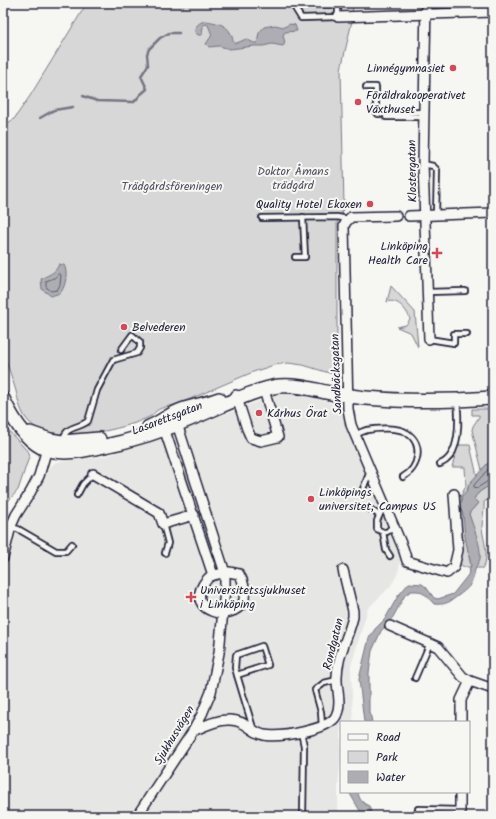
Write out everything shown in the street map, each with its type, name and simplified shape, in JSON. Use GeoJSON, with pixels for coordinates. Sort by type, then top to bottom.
{"type":"FeatureCollection","features":[{"type":"Feature","properties":{"kind":"main road","name":"Lasarettsgatan"},"geometry":{"type":"LineString","coordinates":[[53,444],[113,437],[138,430],[179,424],[266,382],[290,379],[304,380],[334,388],[347,394]]}},
{"type":"Feature","properties":{"kind":"main road","name":"Lasarettsgatan"},"geometry":{"type":"LineString","coordinates":[[164,425],[171,414],[181,410],[271,388],[289,386],[337,394],[397,400],[457,401],[493,398]]}},
{"type":"Feature","properties":{"kind":"main road"},"geometry":{"type":"LineString","coordinates":[[3,399],[13,418],[33,441],[53,444]]}},
{"type":"Feature","properties":{"kind":"street","name":"Klostergatan"},"geometry":{"type":"LineString","coordinates":[[426,3],[423,164],[429,339]]}},
{"type":"Feature","properties":{"kind":"street"},"geometry":{"type":"LineString","coordinates":[[338,17],[493,12]]}},
{"type":"Feature","properties":{"kind":"street"},"geometry":{"type":"LineString","coordinates":[[409,216],[493,213]]}},
{"type":"Feature","properties":{"kind":"street"},"geometry":{"type":"LineString","coordinates":[[348,219],[356,216],[396,216]]}},
{"type":"Feature","properties":{"kind":"street","name":"Sandbäcksgatan"},"geometry":{"type":"LineString","coordinates":[[348,219],[344,226],[348,410],[351,426],[403,548],[407,561],[447,572],[454,567],[458,550],[454,494]]}},
{"type":"Feature","properties":{"kind":"street"},"geometry":{"type":"LineString","coordinates":[[236,396],[250,438],[261,441],[278,437],[264,390]]}},
{"type":"Feature","properties":{"kind":"street","name":"Lasarettsgatan"},"geometry":{"type":"LineString","coordinates":[[179,424],[179,419],[181,416],[217,400]]}},
{"type":"Feature","properties":{"kind":"street","name":"Sjukhusvägen"},"geometry":{"type":"LineString","coordinates":[[137,816],[193,731],[202,714],[214,680],[219,653],[225,589],[224,573],[181,436],[179,424]]}},
{"type":"Feature","properties":{"kind":"street"},"geometry":{"type":"LineString","coordinates":[[164,425],[213,575]]}},
{"type":"Feature","properties":{"kind":"street"},"geometry":{"type":"LineString","coordinates":[[3,558],[7,526],[16,515],[34,486],[53,444]]}},
{"type":"Feature","properties":{"kind":"street"},"geometry":{"type":"LineString","coordinates":[[93,474],[159,514],[163,524],[194,515]]}},
{"type":"Feature","properties":{"kind":"street","name":"Rondgatan"},"geometry":{"type":"LineString","coordinates":[[193,731],[208,725],[228,720],[244,723],[260,734],[272,736],[301,732],[322,726],[334,720],[337,714],[338,702],[337,668],[353,618],[353,611],[343,570]]}},
{"type":"Feature","properties":{"kind":"street"},"geometry":{"type":"LineString","coordinates":[[233,572],[239,574],[242,580],[244,601],[241,606],[223,614],[212,612],[207,609],[200,599],[199,592],[208,578],[213,575],[224,573],[233,572]]}},
{"type":"Feature","properties":{"kind":"street"},"geometry":{"type":"LineString","coordinates":[[390,626],[438,647],[460,674],[470,681],[493,689]]}},
{"type":"Feature","properties":{"kind":"street"},"geometry":{"type":"LineString","coordinates":[[461,721],[461,700],[470,681]]}},
{"type":"Feature","properties":{"kind":"street"},"geometry":{"type":"LineString","coordinates":[[460,793],[460,813]]}},
{"type":"Feature","properties":{"kind":"lane"},"geometry":{"type":"LineString","coordinates":[[475,3],[476,13]]}},
{"type":"Feature","properties":{"kind":"lane"},"geometry":{"type":"LineString","coordinates":[[338,4],[338,17],[301,18],[293,5],[338,4]]}},
{"type":"Feature","properties":{"kind":"lane"},"geometry":{"type":"LineString","coordinates":[[366,87],[376,87],[376,111],[378,114],[424,114]]}},
{"type":"Feature","properties":{"kind":"lane"},"geometry":{"type":"LineString","coordinates":[[386,117],[424,114]]}},
{"type":"Feature","properties":{"kind":"lane"},"geometry":{"type":"LineString","coordinates":[[423,164],[433,166],[437,170],[436,215]]}},
{"type":"Feature","properties":{"kind":"lane"},"geometry":{"type":"LineString","coordinates":[[295,257],[305,257],[304,217]]}},
{"type":"Feature","properties":{"kind":"lane"},"geometry":{"type":"LineString","coordinates":[[262,218],[337,217],[348,219]]}},
{"type":"Feature","properties":{"kind":"lane"},"geometry":{"type":"LineString","coordinates":[[427,292],[465,291]]}},
{"type":"Feature","properties":{"kind":"lane"},"geometry":{"type":"LineString","coordinates":[[429,339],[454,343],[454,334],[467,334]]}},
{"type":"Feature","properties":{"kind":"lane"},"geometry":{"type":"LineString","coordinates":[[53,444],[63,437],[70,429],[84,425],[88,421],[97,390],[113,360],[137,353],[140,348],[140,342],[132,335],[121,350]]}},
{"type":"Feature","properties":{"kind":"lane"},"geometry":{"type":"LineString","coordinates":[[440,464],[447,460],[456,442],[458,425],[457,401]]}},
{"type":"Feature","properties":{"kind":"lane"},"geometry":{"type":"LineString","coordinates":[[355,435],[367,430],[391,429],[397,429],[408,433],[415,442],[418,452],[417,459],[412,470],[403,477]]}},
{"type":"Feature","properties":{"kind":"lane"},"geometry":{"type":"LineString","coordinates":[[363,489],[370,469]]}},
{"type":"Feature","properties":{"kind":"lane"},"geometry":{"type":"LineString","coordinates":[[77,495],[83,484],[93,474]]}},
{"type":"Feature","properties":{"kind":"lane"},"geometry":{"type":"LineString","coordinates":[[384,505],[377,521],[377,528],[383,532],[386,550],[390,556]]}},
{"type":"Feature","properties":{"kind":"lane"},"geometry":{"type":"LineString","coordinates":[[370,509],[379,515]]}},
{"type":"Feature","properties":{"kind":"lane"},"geometry":{"type":"LineString","coordinates":[[163,524],[168,543],[165,553]]}},
{"type":"Feature","properties":{"kind":"lane"},"geometry":{"type":"LineString","coordinates":[[7,526],[26,533],[56,552],[66,551],[72,544]]}},
{"type":"Feature","properties":{"kind":"lane"},"geometry":{"type":"LineString","coordinates":[[383,532],[387,532],[393,526]]}},
{"type":"Feature","properties":{"kind":"lane"},"geometry":{"type":"LineString","coordinates":[[415,678],[430,644]]}},
{"type":"Feature","properties":{"kind":"lane"},"geometry":{"type":"LineString","coordinates":[[237,675],[268,665],[262,646],[236,655],[234,668],[253,728]]}},
{"type":"Feature","properties":{"kind":"lane"},"geometry":{"type":"LineString","coordinates":[[322,726],[321,712],[315,690],[324,683],[337,680]]}},
{"type":"Feature","properties":{"kind":"lane"},"geometry":{"type":"LineString","coordinates":[[301,732],[304,746],[303,816]]}},
{"type":"Feature","properties":{"kind":"lane"},"geometry":{"type":"LineString","coordinates":[[418,809],[460,813]]}},
{"type":"Feature","properties":{"kind":"shaded area","name":"Universitetssjukhuset i Linköping"},"geometry":{"type":"Polygon","coordinates":[[[294,393],[308,395],[340,406],[400,548],[400,564],[397,575],[390,587],[368,608],[351,666],[353,721],[340,721],[338,816],[3,816],[3,510],[22,518],[36,495],[47,470],[56,462],[106,456],[146,443],[275,395],[294,393]]]}},
{"type":"Feature","properties":{"kind":"green space","name":"Trädgårdsföreningen"},"geometry":{"type":"Polygon","coordinates":[[[87,3],[353,3],[352,21],[341,69],[344,207],[337,223],[336,375],[303,365],[288,363],[274,365],[253,372],[176,405],[168,406],[156,411],[150,417],[135,423],[93,433],[77,435],[46,432],[34,426],[25,417],[20,408],[13,381],[3,353],[3,126],[14,119],[30,96],[87,3]]]}},
{"type":"Feature","properties":{"kind":"green space"},"geometry":{"type":"Polygon","coordinates":[[[391,286],[415,312],[418,347],[411,333],[397,327],[406,325],[410,319],[407,312],[398,303],[391,301],[387,302],[391,286]]]}},
{"type":"Feature","properties":{"kind":"green space"},"geometry":{"type":"Polygon","coordinates":[[[472,409],[493,409],[493,460],[482,470],[472,430],[479,415],[472,415],[472,409]]]}},
{"type":"Feature","properties":{"kind":"green space"},"geometry":{"type":"Polygon","coordinates":[[[3,422],[6,428],[30,454],[18,490],[3,507],[3,422]]]}},
{"type":"Feature","properties":{"kind":"green space"},"geometry":{"type":"Polygon","coordinates":[[[458,445],[470,445],[477,476],[469,485],[460,507],[463,514],[471,565],[470,567],[464,567],[460,564],[461,552],[458,501],[466,486],[465,467],[452,467],[458,445]]]}},
{"type":"Feature","properties":{"kind":"green space"},"geometry":{"type":"Polygon","coordinates":[[[180,448],[195,494],[192,495],[176,449],[180,448]]]}},
{"type":"Feature","properties":{"kind":"green space"},"geometry":{"type":"Polygon","coordinates":[[[493,482],[493,505],[491,505],[489,499],[484,502],[482,527],[486,558],[483,568],[476,568],[472,524],[469,514],[478,503],[474,499],[476,496],[480,491],[488,487],[493,482]]]}},
{"type":"Feature","properties":{"kind":"water"},"geometry":{"type":"Polygon","coordinates":[[[205,21],[216,23],[227,28],[232,35],[234,43],[246,39],[257,43],[259,33],[264,27],[275,25],[284,27],[290,24],[295,25],[297,31],[285,32],[283,35],[285,43],[283,46],[272,44],[230,49],[219,46],[209,47],[206,44],[212,35],[208,25],[205,24],[203,26],[202,35],[198,35],[195,32],[195,28],[201,22],[205,21]]]}},
{"type":"Feature","properties":{"kind":"water"},"geometry":{"type":"Polygon","coordinates":[[[59,264],[64,265],[65,268],[65,282],[61,292],[51,296],[42,289],[41,279],[54,272],[59,264]]]}},
{"type":"Feature","properties":{"kind":"water"},"geometry":{"type":"Polygon","coordinates":[[[493,460],[493,482],[488,487],[480,491],[476,496],[474,499],[478,503],[469,514],[480,548],[480,559],[471,583],[467,589],[453,600],[442,604],[434,604],[426,595],[418,591],[411,591],[405,595],[393,617],[381,631],[372,651],[369,673],[369,713],[372,721],[364,721],[359,679],[369,638],[375,629],[385,619],[398,596],[409,583],[422,584],[434,598],[438,599],[453,594],[468,575],[471,565],[465,537],[463,514],[460,507],[462,496],[468,489],[469,484],[488,463],[493,460]]]}},
{"type":"Feature","properties":{"kind":"water"},"geometry":{"type":"Polygon","coordinates":[[[350,793],[358,793],[364,804],[369,806],[372,816],[363,816],[350,793]]]}},
{"type":"Feature","properties":{"kind":"waterway"},"geometry":{"type":"LineString","coordinates":[[83,96],[97,101],[134,102],[147,89],[141,76],[148,65],[147,54],[149,49],[160,38],[169,33],[179,33]]}},
{"type":"Feature","properties":{"kind":"waterway"},"geometry":{"type":"LineString","coordinates":[[40,118],[54,110],[73,107]]}},
{"type":"Feature","properties":{"kind":"place","name":"Linnégymnasiet"},"geometry":{"type":"Point","coordinates":[453,68]}},
{"type":"Feature","properties":{"kind":"place","name":"Föräldrakooperativet Växthuset"},"geometry":{"type":"Point","coordinates":[358,102]}},
{"type":"Feature","properties":{"kind":"place","name":"Quality Hotel Ekoxen"},"geometry":{"type":"Point","coordinates":[370,204]}},
{"type":"Feature","properties":{"kind":"place","name":"Linköping Health Care"},"geometry":{"type":"Point","coordinates":[437,253]}},
{"type":"Feature","properties":{"kind":"place","name":"Belvederen"},"geometry":{"type":"Point","coordinates":[124,327]}},
{"type":"Feature","properties":{"kind":"place","name":"Kårhus Örat"},"geometry":{"type":"Point","coordinates":[259,413]}},
{"type":"Feature","properties":{"kind":"place","name":"Linköpings universitet, Campus US"},"geometry":{"type":"Point","coordinates":[311,499]}},
{"type":"Feature","properties":{"kind":"place","name":"Universitetssjukhuset i Linköping"},"geometry":{"type":"Point","coordinates":[191,597]}},
{"type":"Feature","properties":{"kind":"park label","name":"Doktor Åmans trädgård"},"geometry":{"type":"Point","coordinates":[293,178]}}]}
